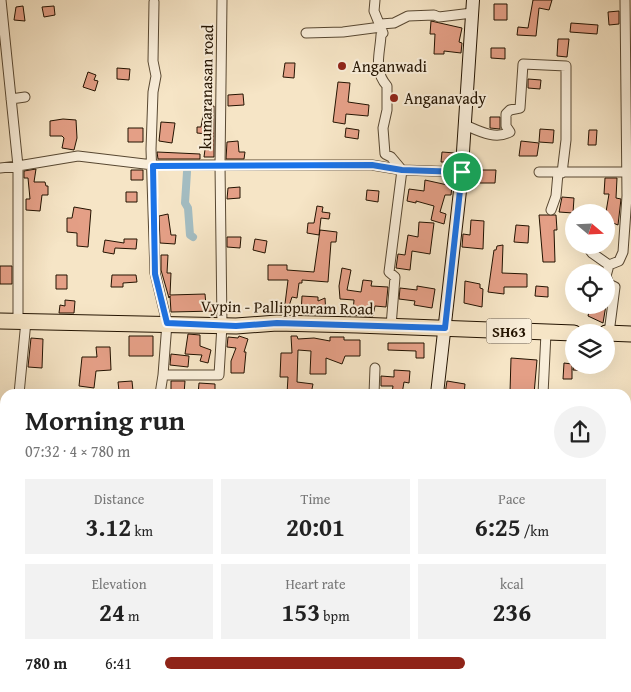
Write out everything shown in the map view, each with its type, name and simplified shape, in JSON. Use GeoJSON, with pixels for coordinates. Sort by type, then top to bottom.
{"type":"FeatureCollection","features":[{"type":"Feature","properties":{"kind":"main road"},"geometry":{"type":"LineString","coordinates":[[439,389],[462,172],[473,6]]}},
{"type":"Feature","properties":{"kind":"main road","name":"Vypin - Pallippuram Road"},"geometry":{"type":"LineString","coordinates":[[0,321],[222,325],[277,323],[565,333]]}},
{"type":"Feature","properties":{"kind":"main road"},"geometry":{"type":"LineString","coordinates":[[615,334],[631,334]]}},
{"type":"Feature","properties":{"kind":"street"},"geometry":{"type":"LineString","coordinates":[[1,0],[18,166],[22,321],[18,389]]}},
{"type":"Feature","properties":{"kind":"street","name":"kumaranasan road"},"geometry":{"type":"LineString","coordinates":[[163,376],[219,375],[222,325],[220,164],[222,0]]}},
{"type":"Feature","properties":{"kind":"street"},"geometry":{"type":"LineString","coordinates":[[375,0],[374,11],[383,33],[377,60],[383,81],[387,86],[388,101],[383,128],[383,146],[385,154],[391,157],[402,170],[389,272],[395,277],[391,326]]}},
{"type":"Feature","properties":{"kind":"street"},"geometry":{"type":"LineString","coordinates":[[612,264],[619,261],[623,252],[629,81],[625,0]]}},
{"type":"Feature","properties":{"kind":"street"},"geometry":{"type":"LineString","coordinates":[[154,2],[152,61],[156,76],[153,92],[155,274],[167,323],[161,389]]}},
{"type":"Feature","properties":{"kind":"street"},"geometry":{"type":"LineString","coordinates":[[306,33],[343,32],[381,26],[394,23],[408,16],[434,15],[440,18],[473,6]]}},
{"type":"Feature","properties":{"kind":"street"},"geometry":{"type":"LineString","coordinates":[[465,125],[480,132],[496,135],[510,132],[506,126],[506,114],[510,110],[520,108],[523,64],[566,66],[566,140],[556,196],[551,210]]}},
{"type":"Feature","properties":{"kind":"street"},"geometry":{"type":"LineString","coordinates":[[11,99],[25,97]]}},
{"type":"Feature","properties":{"kind":"street"},"geometry":{"type":"LineString","coordinates":[[0,168],[78,156],[153,166],[220,164],[372,165],[402,170],[462,172]]}},
{"type":"Feature","properties":{"kind":"street"},"geometry":{"type":"LineString","coordinates":[[539,172],[627,172]]}},
{"type":"Feature","properties":{"kind":"street"},"geometry":{"type":"LineString","coordinates":[[593,254],[608,264]]}},
{"type":"Feature","properties":{"kind":"street"},"geometry":{"type":"LineString","coordinates":[[542,389],[546,333]]}},
{"type":"Feature","properties":{"kind":"street"},"geometry":{"type":"LineString","coordinates":[[374,389],[375,368]]}},
{"type":"Feature","properties":{"kind":"building"},"geometry":{"type":"Polygon","coordinates":[[[533,0],[552,0],[549,10],[539,8],[536,36],[517,35],[518,27],[528,28],[533,0]]]}},
{"type":"Feature","properties":{"kind":"building"},"geometry":{"type":"Polygon","coordinates":[[[494,4],[507,4],[507,20],[494,20],[494,4]]]}},
{"type":"Feature","properties":{"kind":"building"},"geometry":{"type":"Polygon","coordinates":[[[23,6],[25,21],[14,20],[16,7],[23,6]]]}},
{"type":"Feature","properties":{"kind":"building"},"geometry":{"type":"Polygon","coordinates":[[[54,6],[55,15],[44,17],[42,7],[54,6]]]}},
{"type":"Feature","properties":{"kind":"building"},"geometry":{"type":"Polygon","coordinates":[[[619,11],[619,24],[609,25],[608,12],[619,11]]]}},
{"type":"Feature","properties":{"kind":"building"},"geometry":{"type":"Polygon","coordinates":[[[431,21],[462,28],[459,42],[462,43],[461,53],[444,51],[444,54],[434,54],[435,34],[430,34],[431,21]]]}},
{"type":"Feature","properties":{"kind":"building"},"geometry":{"type":"Polygon","coordinates":[[[571,23],[598,25],[597,34],[570,32],[571,23]]]}},
{"type":"Feature","properties":{"kind":"building"},"geometry":{"type":"Polygon","coordinates":[[[558,39],[569,39],[567,57],[557,56],[558,39]]]}},
{"type":"Feature","properties":{"kind":"building"},"geometry":{"type":"Polygon","coordinates":[[[491,48],[505,48],[505,59],[491,58],[491,48]]]}},
{"type":"Feature","properties":{"kind":"building"},"geometry":{"type":"Polygon","coordinates":[[[285,63],[295,63],[294,78],[283,77],[285,63]]]}},
{"type":"Feature","properties":{"kind":"building"},"geometry":{"type":"Polygon","coordinates":[[[117,68],[130,69],[129,80],[117,79],[117,68]]]}},
{"type":"Feature","properties":{"kind":"building"},"geometry":{"type":"Polygon","coordinates":[[[88,72],[96,75],[94,80],[98,81],[95,91],[83,87],[88,72]]]}},
{"type":"Feature","properties":{"kind":"building"},"geometry":{"type":"Polygon","coordinates":[[[528,79],[541,80],[540,89],[528,88],[528,79]]]}},
{"type":"Feature","properties":{"kind":"building"},"geometry":{"type":"Polygon","coordinates":[[[338,82],[350,83],[348,102],[369,105],[368,116],[346,114],[345,124],[333,122],[338,82]]]}},
{"type":"Feature","properties":{"kind":"building"},"geometry":{"type":"Polygon","coordinates":[[[243,94],[244,105],[228,106],[228,95],[243,94]]]}},
{"type":"Feature","properties":{"kind":"building"},"geometry":{"type":"Polygon","coordinates":[[[205,105],[214,106],[214,157],[204,157],[207,134],[197,133],[197,127],[201,127],[205,105]]]}},
{"type":"Feature","properties":{"kind":"building"},"geometry":{"type":"Polygon","coordinates":[[[490,117],[500,117],[500,129],[490,128],[490,117]]]}},
{"type":"Feature","properties":{"kind":"building"},"geometry":{"type":"Polygon","coordinates":[[[76,120],[77,138],[74,150],[62,148],[64,138],[62,136],[50,136],[50,121],[76,120]]]}},
{"type":"Feature","properties":{"kind":"building"},"geometry":{"type":"Polygon","coordinates":[[[161,122],[175,123],[172,143],[159,141],[161,122]]]}},
{"type":"Feature","properties":{"kind":"building"},"geometry":{"type":"Polygon","coordinates":[[[128,128],[143,128],[143,142],[128,142],[128,128]]]}},
{"type":"Feature","properties":{"kind":"building"},"geometry":{"type":"Polygon","coordinates":[[[346,128],[359,130],[358,139],[345,137],[346,128]]]}},
{"type":"Feature","properties":{"kind":"building"},"geometry":{"type":"Polygon","coordinates":[[[540,129],[554,130],[553,143],[539,142],[540,129]]]}},
{"type":"Feature","properties":{"kind":"building"},"geometry":{"type":"Polygon","coordinates":[[[589,130],[597,130],[596,145],[588,145],[589,130]]]}},
{"type":"Feature","properties":{"kind":"building"},"geometry":{"type":"Polygon","coordinates":[[[238,141],[239,152],[245,152],[244,159],[226,159],[227,142],[238,141]]]}},
{"type":"Feature","properties":{"kind":"building"},"geometry":{"type":"Polygon","coordinates":[[[521,141],[539,143],[537,156],[519,156],[521,141]]]}},
{"type":"Feature","properties":{"kind":"building"},"geometry":{"type":"Polygon","coordinates":[[[157,152],[200,154],[200,159],[158,159],[157,152]]]}},
{"type":"Feature","properties":{"kind":"building"},"geometry":{"type":"Polygon","coordinates":[[[442,152],[455,153],[454,162],[441,162],[442,152]]]}},
{"type":"Feature","properties":{"kind":"building"},"geometry":{"type":"Polygon","coordinates":[[[36,169],[34,182],[45,182],[46,186],[48,186],[48,195],[42,195],[40,211],[26,210],[26,199],[30,199],[28,178],[24,178],[24,171],[36,169]]]}},
{"type":"Feature","properties":{"kind":"building"},"geometry":{"type":"Polygon","coordinates":[[[131,170],[143,170],[143,180],[131,180],[131,170]]]}},
{"type":"Feature","properties":{"kind":"building"},"geometry":{"type":"Polygon","coordinates":[[[480,170],[496,170],[495,183],[479,183],[480,170]]]}},
{"type":"Feature","properties":{"kind":"building"},"geometry":{"type":"Polygon","coordinates":[[[605,178],[617,178],[616,198],[621,199],[618,225],[615,224],[615,204],[607,204],[609,194],[604,194],[605,178]]]}},
{"type":"Feature","properties":{"kind":"building"},"geometry":{"type":"Polygon","coordinates":[[[425,180],[452,186],[451,195],[445,195],[440,212],[446,214],[444,224],[431,220],[434,206],[416,201],[416,203],[407,201],[409,189],[424,191],[425,180]]]}},
{"type":"Feature","properties":{"kind":"building"},"geometry":{"type":"Polygon","coordinates":[[[240,187],[240,198],[227,199],[228,188],[240,187]]]}},
{"type":"Feature","properties":{"kind":"building"},"geometry":{"type":"Polygon","coordinates":[[[367,190],[379,191],[378,202],[366,200],[367,190]]]}},
{"type":"Feature","properties":{"kind":"building"},"geometry":{"type":"Polygon","coordinates":[[[126,192],[137,192],[137,202],[126,202],[126,192]]]}},
{"type":"Feature","properties":{"kind":"building"},"geometry":{"type":"Polygon","coordinates":[[[562,197],[574,198],[574,204],[565,204],[565,212],[559,212],[562,197]]]}},
{"type":"Feature","properties":{"kind":"building"},"geometry":{"type":"Polygon","coordinates":[[[317,206],[323,207],[322,212],[330,213],[329,219],[321,218],[319,235],[307,233],[308,223],[314,223],[317,206]]]}},
{"type":"Feature","properties":{"kind":"building"},"geometry":{"type":"Polygon","coordinates":[[[74,207],[91,210],[88,247],[77,246],[77,233],[67,232],[67,218],[72,218],[74,207]]]}},
{"type":"Feature","properties":{"kind":"building"},"geometry":{"type":"Polygon","coordinates":[[[168,214],[171,235],[176,235],[175,244],[160,243],[159,216],[168,214]]]}},
{"type":"Feature","properties":{"kind":"building"},"geometry":{"type":"Polygon","coordinates":[[[539,215],[556,215],[557,230],[554,230],[555,262],[543,262],[539,215]]]}},
{"type":"Feature","properties":{"kind":"building"},"geometry":{"type":"Polygon","coordinates":[[[471,220],[484,221],[483,249],[462,247],[463,234],[470,235],[471,220]]]}},
{"type":"Feature","properties":{"kind":"building"},"geometry":{"type":"Polygon","coordinates":[[[419,222],[434,223],[430,254],[412,251],[410,270],[396,268],[398,254],[405,255],[408,235],[418,237],[419,222]]]}},
{"type":"Feature","properties":{"kind":"building"},"geometry":{"type":"Polygon","coordinates":[[[516,225],[529,226],[528,243],[514,242],[516,225]]]}},
{"type":"Feature","properties":{"kind":"building"},"geometry":{"type":"Polygon","coordinates":[[[320,230],[337,232],[336,242],[331,242],[328,282],[302,280],[302,283],[299,283],[297,298],[292,297],[287,312],[284,312],[288,280],[268,280],[268,265],[287,265],[287,270],[314,272],[320,230]]]}},
{"type":"Feature","properties":{"kind":"building"},"geometry":{"type":"Polygon","coordinates":[[[227,237],[241,237],[240,248],[227,247],[227,237]]]}},
{"type":"Feature","properties":{"kind":"building"},"geometry":{"type":"Polygon","coordinates":[[[124,239],[137,239],[136,249],[115,248],[114,254],[103,252],[105,240],[124,243],[124,239]]]}},
{"type":"Feature","properties":{"kind":"building"},"geometry":{"type":"Polygon","coordinates":[[[255,239],[267,241],[265,253],[253,250],[255,239]]]}},
{"type":"Feature","properties":{"kind":"building"},"geometry":{"type":"Polygon","coordinates":[[[503,245],[502,273],[527,274],[527,287],[504,287],[504,294],[488,292],[494,250],[496,250],[497,246],[503,245]]]}},
{"type":"Feature","properties":{"kind":"building"},"geometry":{"type":"Polygon","coordinates":[[[161,255],[168,255],[167,273],[171,273],[170,295],[205,294],[206,305],[216,305],[216,311],[171,312],[170,296],[169,298],[161,270],[161,255]]]}},
{"type":"Feature","properties":{"kind":"building"},"geometry":{"type":"Polygon","coordinates":[[[0,266],[12,266],[12,284],[0,284],[0,266]]]}},
{"type":"Feature","properties":{"kind":"building"},"geometry":{"type":"Polygon","coordinates":[[[342,268],[351,270],[347,290],[361,292],[363,280],[372,281],[371,286],[388,287],[386,307],[375,306],[373,316],[341,315],[340,313],[353,312],[354,300],[340,299],[339,286],[342,268]]]}},
{"type":"Feature","properties":{"kind":"building"},"geometry":{"type":"Polygon","coordinates":[[[56,275],[67,275],[67,289],[56,289],[56,275]]]}},
{"type":"Feature","properties":{"kind":"building"},"geometry":{"type":"Polygon","coordinates":[[[112,275],[136,275],[137,282],[123,283],[123,287],[111,287],[112,275]]]}},
{"type":"Feature","properties":{"kind":"building"},"geometry":{"type":"Polygon","coordinates":[[[465,281],[480,284],[480,288],[483,289],[482,307],[464,303],[465,281]]]}},
{"type":"Feature","properties":{"kind":"building"},"geometry":{"type":"Polygon","coordinates":[[[417,286],[435,289],[432,308],[414,305],[415,301],[399,299],[400,288],[417,290],[417,286]]]}},
{"type":"Feature","properties":{"kind":"building"},"geometry":{"type":"Polygon","coordinates":[[[536,286],[548,287],[548,297],[535,296],[536,286]]]}},
{"type":"Feature","properties":{"kind":"building"},"geometry":{"type":"Polygon","coordinates":[[[302,296],[318,297],[318,301],[325,298],[326,315],[301,314],[302,296]]]}},
{"type":"Feature","properties":{"kind":"building"},"geometry":{"type":"Polygon","coordinates":[[[65,300],[75,301],[74,313],[59,313],[60,305],[65,306],[65,300]]]}},
{"type":"Feature","properties":{"kind":"building"},"geometry":{"type":"Polygon","coordinates":[[[588,314],[604,314],[603,323],[588,316],[588,314]]]}},
{"type":"Feature","properties":{"kind":"building"},"geometry":{"type":"Polygon","coordinates":[[[188,334],[200,335],[200,346],[211,350],[208,363],[200,361],[202,355],[185,354],[188,334]]]}},
{"type":"Feature","properties":{"kind":"building"},"geometry":{"type":"Polygon","coordinates":[[[129,336],[153,336],[153,356],[129,356],[129,336]]]}},
{"type":"Feature","properties":{"kind":"building"},"geometry":{"type":"Polygon","coordinates":[[[239,336],[248,339],[244,352],[246,352],[244,373],[231,373],[231,361],[236,348],[227,347],[228,337],[238,338],[239,336]]]}},
{"type":"Feature","properties":{"kind":"building"},"geometry":{"type":"Polygon","coordinates":[[[291,336],[297,336],[298,339],[314,338],[330,341],[330,337],[344,337],[344,340],[360,340],[360,356],[345,356],[342,364],[326,358],[326,374],[310,374],[311,351],[298,350],[297,382],[313,384],[312,389],[287,389],[288,377],[280,377],[281,353],[292,353],[291,336]]]}},
{"type":"Feature","properties":{"kind":"building"},"geometry":{"type":"Polygon","coordinates":[[[31,338],[43,339],[42,368],[28,367],[31,338]]]}},
{"type":"Feature","properties":{"kind":"building"},"geometry":{"type":"Polygon","coordinates":[[[388,343],[424,343],[424,358],[416,358],[416,351],[388,350],[388,343]]]}},
{"type":"Feature","properties":{"kind":"building"},"geometry":{"type":"Polygon","coordinates":[[[96,347],[110,347],[111,370],[96,371],[94,388],[79,386],[82,357],[97,357],[96,347]]]}},
{"type":"Feature","properties":{"kind":"building"},"geometry":{"type":"Polygon","coordinates":[[[171,354],[189,356],[188,367],[170,365],[171,354]]]}},
{"type":"Feature","properties":{"kind":"building"},"geometry":{"type":"Polygon","coordinates":[[[511,358],[537,360],[534,389],[510,389],[511,358]]]}},
{"type":"Feature","properties":{"kind":"building"},"geometry":{"type":"Polygon","coordinates":[[[564,363],[565,374],[572,374],[572,379],[563,379],[564,363]]]}},
{"type":"Feature","properties":{"kind":"building"},"geometry":{"type":"Polygon","coordinates":[[[394,370],[410,371],[409,383],[404,382],[403,389],[393,389],[393,386],[381,386],[381,376],[394,377],[394,370]]]}},
{"type":"Feature","properties":{"kind":"building"},"geometry":{"type":"Polygon","coordinates":[[[132,381],[133,389],[119,389],[118,382],[132,381]]]}},
{"type":"Feature","properties":{"kind":"building"},"geometry":{"type":"Polygon","coordinates":[[[171,381],[185,381],[184,389],[171,389],[171,381]]]}},
{"type":"Feature","properties":{"kind":"building"},"geometry":{"type":"Polygon","coordinates":[[[447,381],[465,384],[464,389],[446,389],[447,381]]]}},
{"type":"Feature","properties":{"kind":"building"},"geometry":{"type":"Polygon","coordinates":[[[199,383],[215,384],[215,389],[198,389],[199,383]]]}},
{"type":"Feature","properties":{"kind":"waterway"},"geometry":{"type":"LineString","coordinates":[[187,172],[185,203],[188,208],[190,235],[193,237]]}},
{"type":"Feature","properties":{"kind":"place","name":"Anganwadi"},"geometry":{"type":"Point","coordinates":[342,66]}},
{"type":"Feature","properties":{"kind":"place","name":"Anganavady"},"geometry":{"type":"Point","coordinates":[394,98]}},
{"type":"Feature","properties":{"kind":"route"},"geometry":{"type":"LineString","coordinates":[[220,164],[372,165],[402,170],[462,172],[445,328],[277,323],[236,326],[167,323],[155,274],[153,166],[220,164]]}}]}
